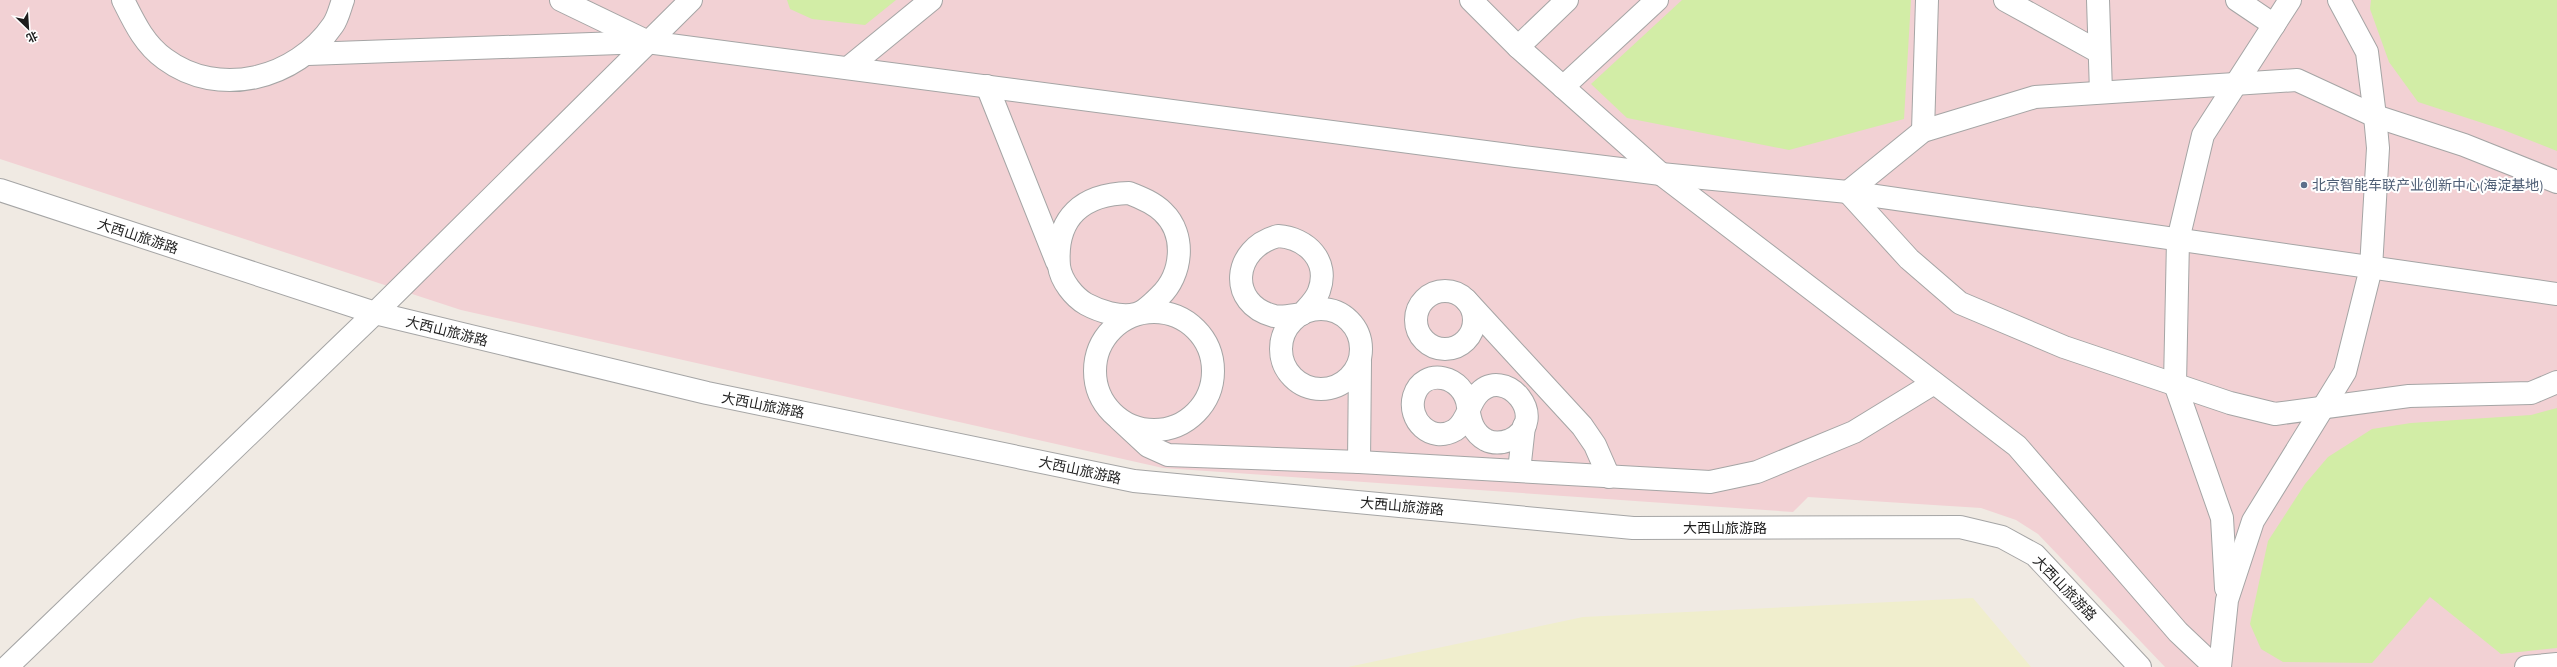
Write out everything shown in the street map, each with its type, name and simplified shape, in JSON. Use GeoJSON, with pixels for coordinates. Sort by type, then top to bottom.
{"type":"FeatureCollection","features":[{"type":"Feature","properties":{"kind":"street"},"geometry":{"type":"LineString","coordinates":[[123,0],[138,32],[165,59],[198,75],[236,81],[274,74],[308,54],[334,25],[343,0]]}},
{"type":"Feature","properties":{"kind":"street"},"geometry":{"type":"LineString","coordinates":[[561,0],[647,42]]}},
{"type":"Feature","properties":{"kind":"street"},"geometry":{"type":"LineString","coordinates":[[7,667],[375,313],[691,0]]}},
{"type":"Feature","properties":{"kind":"street"},"geometry":{"type":"LineString","coordinates":[[848,68],[931,0]]}},
{"type":"Feature","properties":{"kind":"street"},"geometry":{"type":"LineString","coordinates":[[1471,0],[1518,47],[1661,174],[2017,446],[2178,632],[2215,667]]}},
{"type":"Feature","properties":{"kind":"street"},"geometry":{"type":"LineString","coordinates":[[1518,47],[1567,0]]}},
{"type":"Feature","properties":{"kind":"street"},"geometry":{"type":"LineString","coordinates":[[1563,87],[1657,0]]}},
{"type":"Feature","properties":{"kind":"street"},"geometry":{"type":"LineString","coordinates":[[1923,131],[1927,0]]}},
{"type":"Feature","properties":{"kind":"street"},"geometry":{"type":"LineString","coordinates":[[2005,0],[2099,52]]}},
{"type":"Feature","properties":{"kind":"street"},"geometry":{"type":"LineString","coordinates":[[2098,0],[2101,92]]}},
{"type":"Feature","properties":{"kind":"street"},"geometry":{"type":"LineString","coordinates":[[2237,0],[2274,25]]}},
{"type":"Feature","properties":{"kind":"street"},"geometry":{"type":"LineString","coordinates":[[2220,667],[2227,600],[2222,518],[2175,384],[2178,240],[2203,135],[2290,0]]}},
{"type":"Feature","properties":{"kind":"street"},"geometry":{"type":"LineString","coordinates":[[2227,600],[2253,521],[2345,372],[2371,268],[2378,148],[2375,116],[2367,52],[2339,0]]}},
{"type":"Feature","properties":{"kind":"street"},"geometry":{"type":"LineString","coordinates":[[308,54],[647,42],[1661,174],[1848,192],[2557,294]]}},
{"type":"Feature","properties":{"kind":"street"},"geometry":{"type":"LineString","coordinates":[[1848,192],[1923,131],[2035,97],[2237,82],[2297,80],[2375,116],[2464,145],[2557,182]]}},
{"type":"Feature","properties":{"kind":"street"},"geometry":{"type":"LineString","coordinates":[[987,86],[1068,287],[1081,301],[1098,310],[1116,314],[1136,314],[1155,311],[1174,314],[1190,323],[1203,337],[1211,354],[1213,373],[1210,392],[1203,403],[1186,421],[1168,428],[1152,430],[1136,428],[1120,420]]}},
{"type":"Feature","properties":{"kind":"street","name":"大西山旅游路"},"geometry":{"type":"LineString","coordinates":[[0,190],[375,313],[707,393],[1134,482],[1633,528],[1960,527],[2002,537],[2035,555],[2140,667]]}},
{"type":"Feature","properties":{"kind":"street"},"geometry":{"type":"LineString","coordinates":[[1848,192],[1909,259],[1960,303],[2064,347],[2230,403],[2275,414],[2410,396],[2531,393],[2557,382]]}},
{"type":"Feature","properties":{"kind":"street"},"geometry":{"type":"LineString","coordinates":[[1060,270],[1058,249],[1063,230],[1074,213],[1090,200],[1109,194],[1129,193],[1148,201],[1164,213],[1175,231],[1179,250],[1177,270],[1168,288],[1153,303],[1136,314],[1121,321],[1108,332],[1099,347],[1095,363],[1095,379],[1099,395],[1108,409],[1148,446],[1168,455],[1359,462],[1710,482],[1757,472],[1854,432],[1934,383]]}},
{"type":"Feature","properties":{"kind":"street"},"geometry":{"type":"LineString","coordinates":[[1466,300],[1582,426],[1595,445],[1609,477]]}},
{"type":"Feature","properties":{"kind":"street"},"geometry":{"type":"LineString","coordinates":[[1359,462],[1360,362],[1362,348],[1359,334],[1352,323],[1342,314],[1328,309],[1315,309],[1302,314],[1292,320],[1286,330],[1281,352],[1283,364],[1298,382],[1313,388],[1331,388],[1343,383],[1353,373],[1360,362]]}},
{"type":"Feature","properties":{"kind":"street"},"geometry":{"type":"LineString","coordinates":[[1519,471],[1524,426],[1527,417],[1522,398],[1507,387],[1498,386],[1480,392],[1468,407],[1471,424],[1475,432],[1489,442],[1505,442],[1520,433],[1524,426]]}},
{"type":"Feature","properties":{"kind":"street"},"geometry":{"type":"LineString","coordinates":[[2526,667],[2557,664]]}},
{"type":"Feature","properties":{"kind":"shaded area"},"geometry":{"type":"Polygon","coordinates":[[[0,0],[2557,0],[2557,667],[2165,667],[2038,534],[2016,520],[1981,508],[1808,497],[1793,512],[1163,468],[461,310],[0,159],[0,0]]]}},
{"type":"Feature","properties":{"kind":"shaded area"},"geometry":{"type":"Polygon","coordinates":[[[1973,598],[2031,667],[1348,667],[1583,617],[1973,598]]]}},
{"type":"Feature","properties":{"kind":"green space"},"geometry":{"type":"Polygon","coordinates":[[[787,0],[896,0],[865,25],[812,19],[790,9],[787,0]]]}},
{"type":"Feature","properties":{"kind":"green space"},"geometry":{"type":"Polygon","coordinates":[[[1682,0],[1911,0],[1904,119],[1789,150],[1627,118],[1591,84],[1682,0]]]}},
{"type":"Feature","properties":{"kind":"green space"},"geometry":{"type":"Polygon","coordinates":[[[2371,0],[2557,0],[2557,151],[2501,129],[2418,102],[2389,62],[2370,9],[2371,0]]]}},
{"type":"Feature","properties":{"kind":"green space"},"geometry":{"type":"Polygon","coordinates":[[[2557,408],[2557,648],[2501,654],[2430,597],[2372,663],[2283,662],[2261,649],[2250,624],[2268,541],[2305,484],[2328,457],[2372,429],[2411,423],[2531,415],[2557,408]]]}},
{"type":"Feature","properties":{"kind":"place","name":"北京智能车联产业创新中心(海淀基地)"},"geometry":{"type":"Point","coordinates":[2304,185]}}]}
